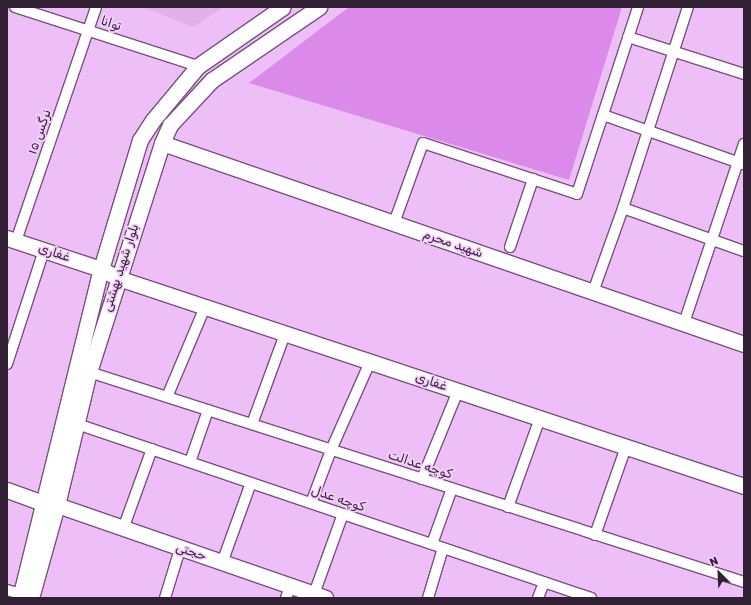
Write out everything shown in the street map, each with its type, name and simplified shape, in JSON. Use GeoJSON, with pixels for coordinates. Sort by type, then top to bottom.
{"type":"FeatureCollection","features":[{"type":"Feature","properties":{"kind":"street","name":"توانا"},"geometry":{"type":"LineString","coordinates":[[15,7],[198,66]]}},
{"type":"Feature","properties":{"kind":"street","name":"نرگس ۱۵"},"geometry":{"type":"LineString","coordinates":[[12,240],[96,7]]}},
{"type":"Feature","properties":{"kind":"street","name":"بلوار شهید بهشتی"},"geometry":{"type":"LineString","coordinates":[[49,504],[101,269],[140,140],[153,120],[198,66],[283,7]]}},
{"type":"Feature","properties":{"kind":"street","name":"بلوار شهید بهشتی"},"geometry":{"type":"LineString","coordinates":[[20,595],[49,504],[77,424],[89,372],[118,278],[162,143],[170,125],[212,80],[319,7]]}},
{"type":"Feature","properties":{"kind":"street"},"geometry":{"type":"LineString","coordinates":[[394,223],[423,143],[577,194],[638,7]]}},
{"type":"Feature","properties":{"kind":"street"},"geometry":{"type":"LineString","coordinates":[[593,292],[623,208],[688,7]]}},
{"type":"Feature","properties":{"kind":"street"},"geometry":{"type":"LineString","coordinates":[[628,37],[744,74]]}},
{"type":"Feature","properties":{"kind":"street"},"geometry":{"type":"LineString","coordinates":[[603,115],[741,163]]}},
{"type":"Feature","properties":{"kind":"street","name":"شهید محرم"},"geometry":{"type":"LineString","coordinates":[[162,143],[744,344]]}},
{"type":"Feature","properties":{"kind":"street"},"geometry":{"type":"LineString","coordinates":[[684,323],[712,239],[741,163],[744,144]]}},
{"type":"Feature","properties":{"kind":"street"},"geometry":{"type":"LineString","coordinates":[[510,247],[533,179]]}},
{"type":"Feature","properties":{"kind":"street"},"geometry":{"type":"LineString","coordinates":[[623,208],[744,251]]}},
{"type":"Feature","properties":{"kind":"street","name":"غفاری"},"geometry":{"type":"LineString","coordinates":[[12,240],[101,269],[118,278],[744,486]]}},
{"type":"Feature","properties":{"kind":"street"},"geometry":{"type":"LineString","coordinates":[[7,364],[44,250]]}},
{"type":"Feature","properties":{"kind":"street"},"geometry":{"type":"LineString","coordinates":[[167,397],[205,307]]}},
{"type":"Feature","properties":{"kind":"street"},"geometry":{"type":"LineString","coordinates":[[252,424],[285,334]]}},
{"type":"Feature","properties":{"kind":"street"},"geometry":{"type":"LineString","coordinates":[[311,503],[331,450],[370,362]]}},
{"type":"Feature","properties":{"kind":"street","name":"کوچه عدالت"},"geometry":{"type":"LineString","coordinates":[[89,372],[744,582]]}},
{"type":"Feature","properties":{"kind":"street"},"geometry":{"type":"LineString","coordinates":[[422,479],[458,391]]}},
{"type":"Feature","properties":{"kind":"street"},"geometry":{"type":"LineString","coordinates":[[190,462],[208,410]]}},
{"type":"Feature","properties":{"kind":"street"},"geometry":{"type":"LineString","coordinates":[[508,507],[540,418]]}},
{"type":"Feature","properties":{"kind":"street","name":"کوچه عدل"},"geometry":{"type":"LineString","coordinates":[[77,424],[591,598]]}},
{"type":"Feature","properties":{"kind":"street"},"geometry":{"type":"LineString","coordinates":[[595,535],[626,447]]}},
{"type":"Feature","properties":{"kind":"street"},"geometry":{"type":"LineString","coordinates":[[123,529],[152,449]]}},
{"type":"Feature","properties":{"kind":"street"},"geometry":{"type":"LineString","coordinates":[[222,563],[251,483]]}},
{"type":"Feature","properties":{"kind":"street"},"geometry":{"type":"LineString","coordinates":[[432,544],[452,488]]}},
{"type":"Feature","properties":{"kind":"street","name":"حجتی"},"geometry":{"type":"LineString","coordinates":[[7,490],[222,563],[288,592],[319,596]]}},
{"type":"Feature","properties":{"kind":"street"},"geometry":{"type":"LineString","coordinates":[[319,596],[344,514]]}},
{"type":"Feature","properties":{"kind":"street"},"geometry":{"type":"LineString","coordinates":[[428,598],[443,548]]}},
{"type":"Feature","properties":{"kind":"street"},"geometry":{"type":"LineString","coordinates":[[165,598],[180,549]]}},
{"type":"Feature","properties":{"kind":"street"},"geometry":{"type":"LineString","coordinates":[[538,598],[544,582]]}},
{"type":"Feature","properties":{"kind":"shaded area"},"geometry":{"type":"Polygon","coordinates":[[[142,7],[224,7],[193,27],[142,7]]]}},
{"type":"Feature","properties":{"kind":"shaded area"},"geometry":{"type":"Polygon","coordinates":[[[349,7],[622,7],[569,180],[249,83],[349,7]]]}}]}
